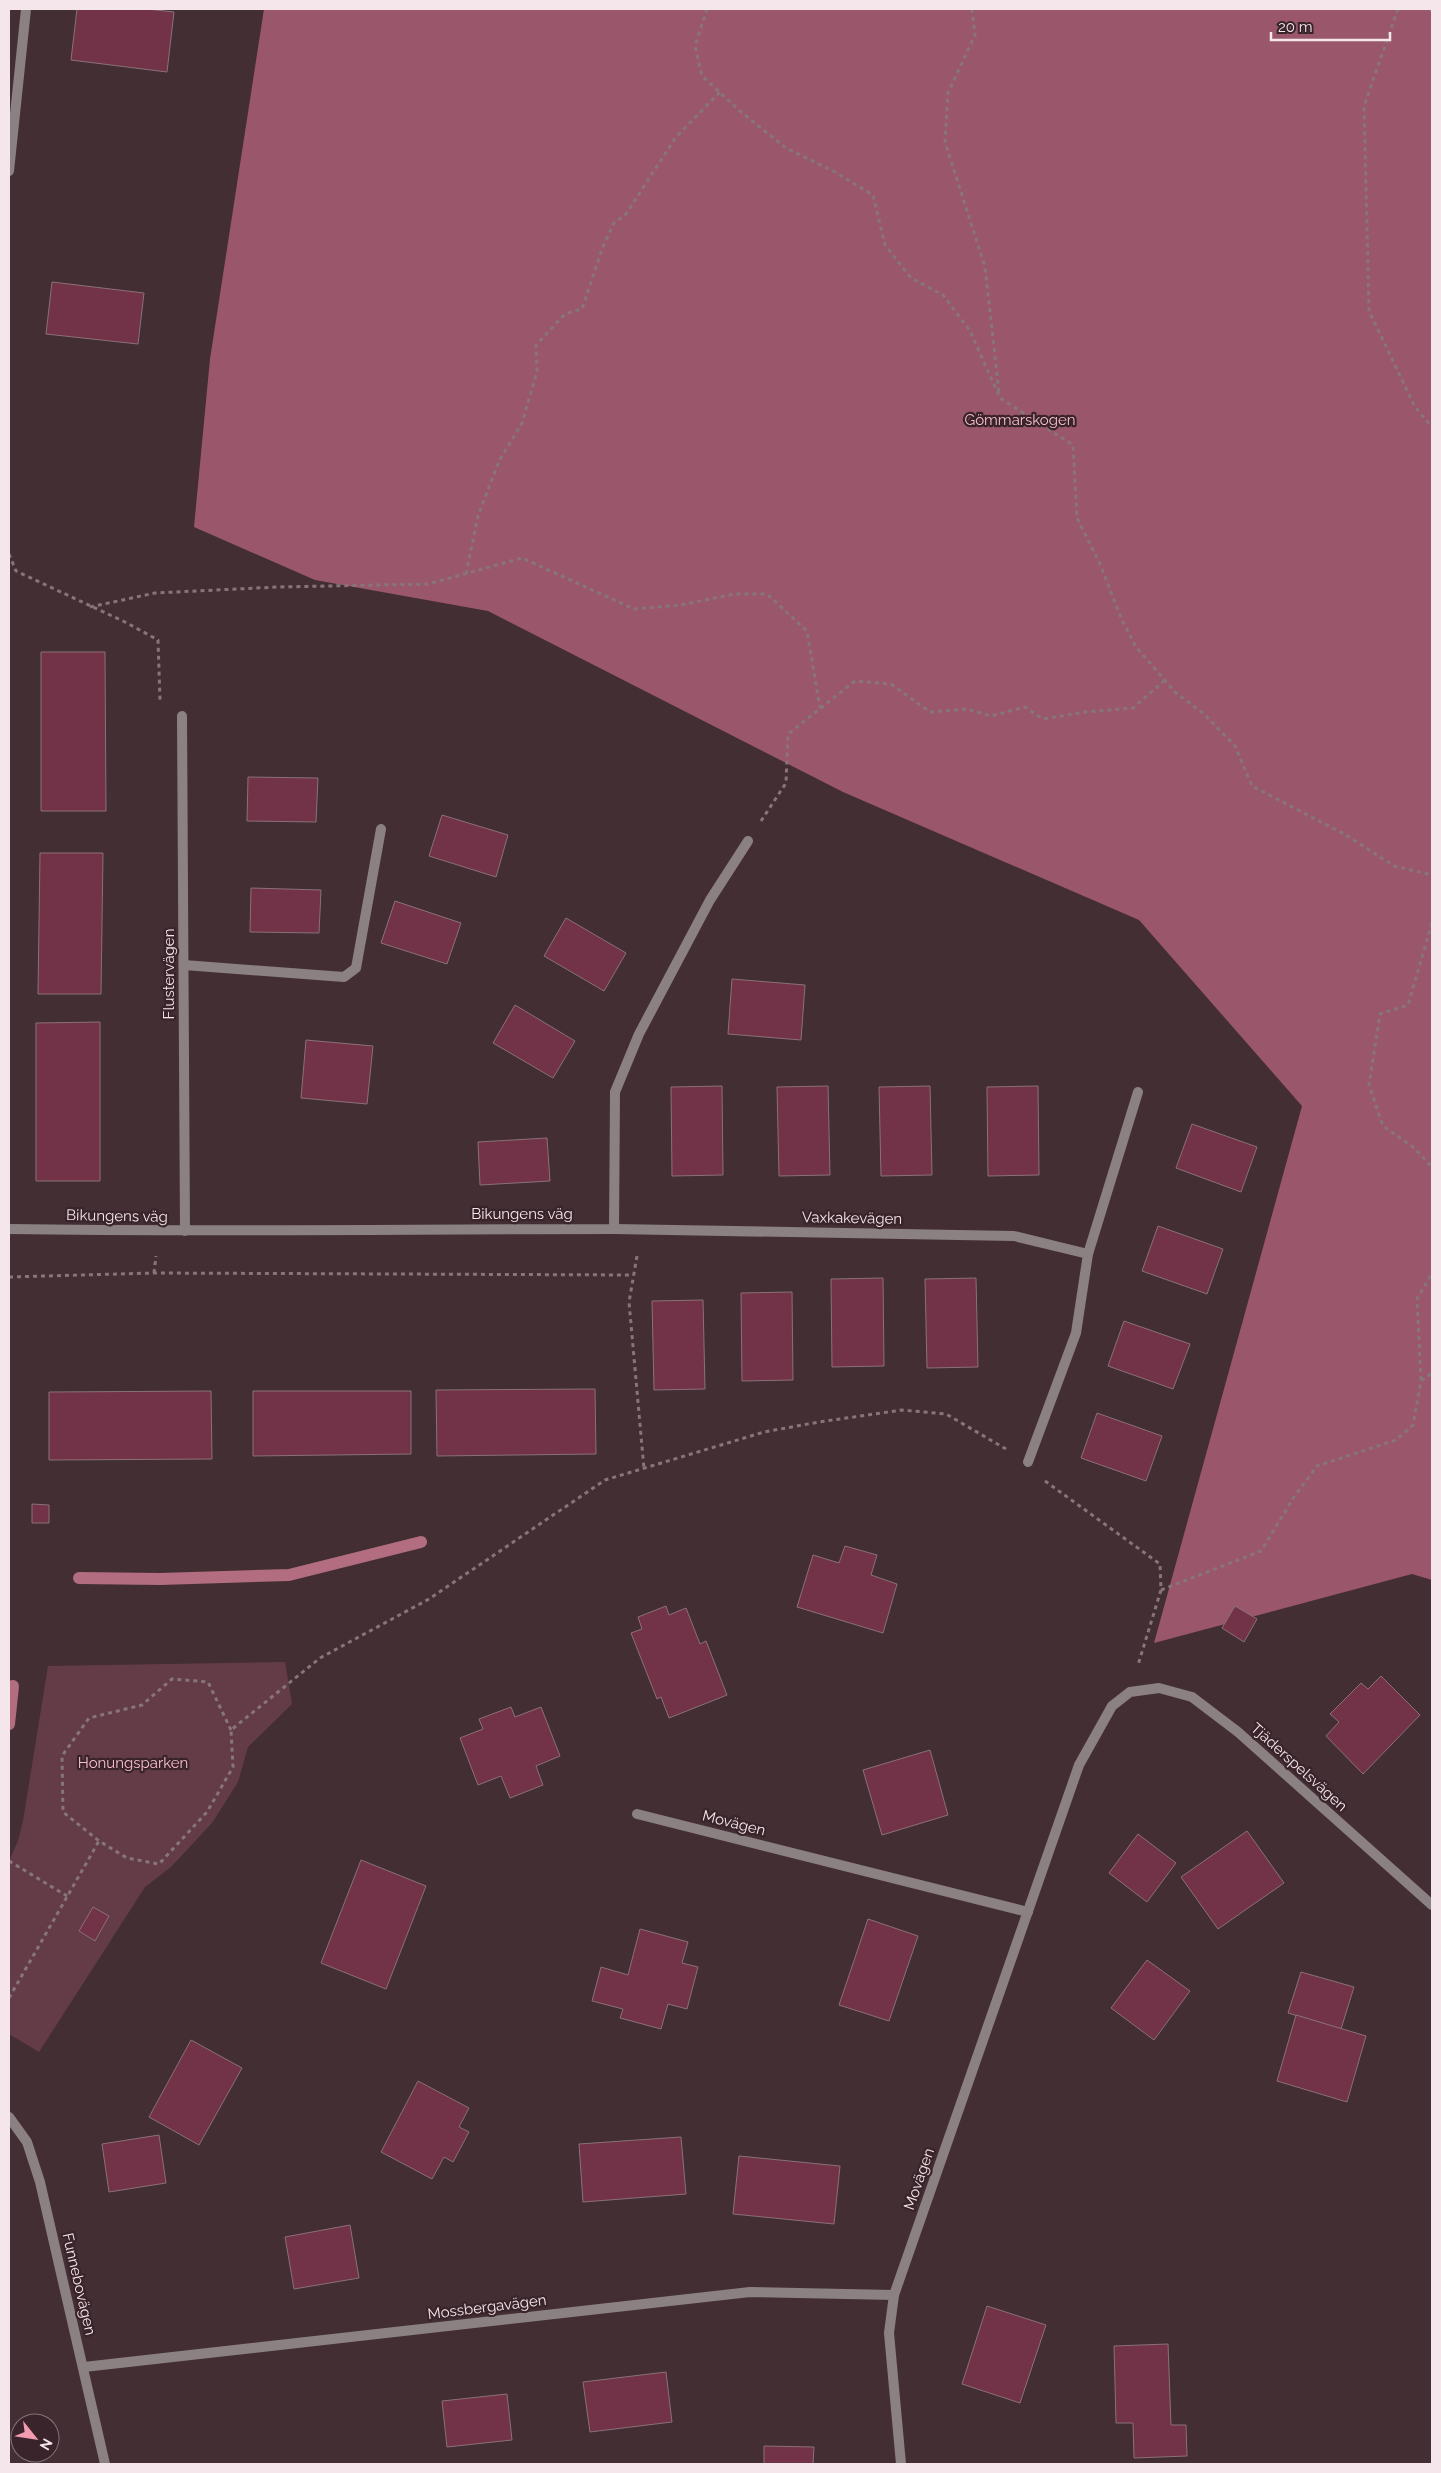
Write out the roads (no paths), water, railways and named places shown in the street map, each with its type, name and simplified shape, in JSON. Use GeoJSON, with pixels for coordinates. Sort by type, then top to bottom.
{"type":"FeatureCollection","features":[{"type":"Feature","properties":{"kind":"street"},"geometry":{"type":"LineString","coordinates":[[9,171],[26,9]]}},
{"type":"Feature","properties":{"kind":"street","name":"Flustervägen"},"geometry":{"type":"LineString","coordinates":[[182,716],[185,1231]]}},
{"type":"Feature","properties":{"kind":"street"},"geometry":{"type":"LineString","coordinates":[[184,964],[344,977],[356,968],[381,829]]}},
{"type":"Feature","properties":{"kind":"street"},"geometry":{"type":"LineString","coordinates":[[614,1229],[615,1092],[639,1034],[710,900],[748,841]]}},
{"type":"Feature","properties":{"kind":"street"},"geometry":{"type":"LineString","coordinates":[[1028,1462],[1076,1333],[1088,1254],[1138,1092]]}},
{"type":"Feature","properties":{"kind":"street","name":"Bikungens väg"},"geometry":{"type":"LineString","coordinates":[[9,1229],[159,1232],[235,1229],[614,1229]]}},
{"type":"Feature","properties":{"kind":"street","name":"Vaxkakevägen"},"geometry":{"type":"LineString","coordinates":[[614,1229],[1014,1236],[1088,1254]]}},
{"type":"Feature","properties":{"kind":"street","name":"Tjäderspelsvägen"},"geometry":{"type":"LineString","coordinates":[[1130,1692],[1159,1688],[1192,1697],[1238,1732],[1432,1905]]}},
{"type":"Feature","properties":{"kind":"street","name":"Movägen"},"geometry":{"type":"LineString","coordinates":[[901,2464],[889,2333],[894,2295],[1079,1765],[1101,1721],[1112,1706],[1130,1692]]}},
{"type":"Feature","properties":{"kind":"street","name":"Movägen"},"geometry":{"type":"LineString","coordinates":[[637,1814],[1028,1912]]}},
{"type":"Feature","properties":{"kind":"street","name":"Funnebovägen"},"geometry":{"type":"LineString","coordinates":[[9,2117],[27,2142],[40,2182],[105,2464]]}},
{"type":"Feature","properties":{"kind":"street","name":"Mossbergavägen"},"geometry":{"type":"LineString","coordinates":[[84,2367],[750,2292],[894,2295]]}},
{"type":"Feature","properties":{"kind":"waterway"},"geometry":{"type":"LineString","coordinates":[[79,1578],[160,1579],[289,1575],[421,1542]]}},
{"type":"Feature","properties":{"kind":"waterway"},"geometry":{"type":"LineString","coordinates":[[9,1724],[13,1686]]}},
{"type":"Feature","properties":{"kind":"park label","name":"Gömmarskogen"},"geometry":{"type":"Point","coordinates":[1020,420]}},
{"type":"Feature","properties":{"kind":"park label","name":"Honungsparken"},"geometry":{"type":"Point","coordinates":[133,1763]}}]}
